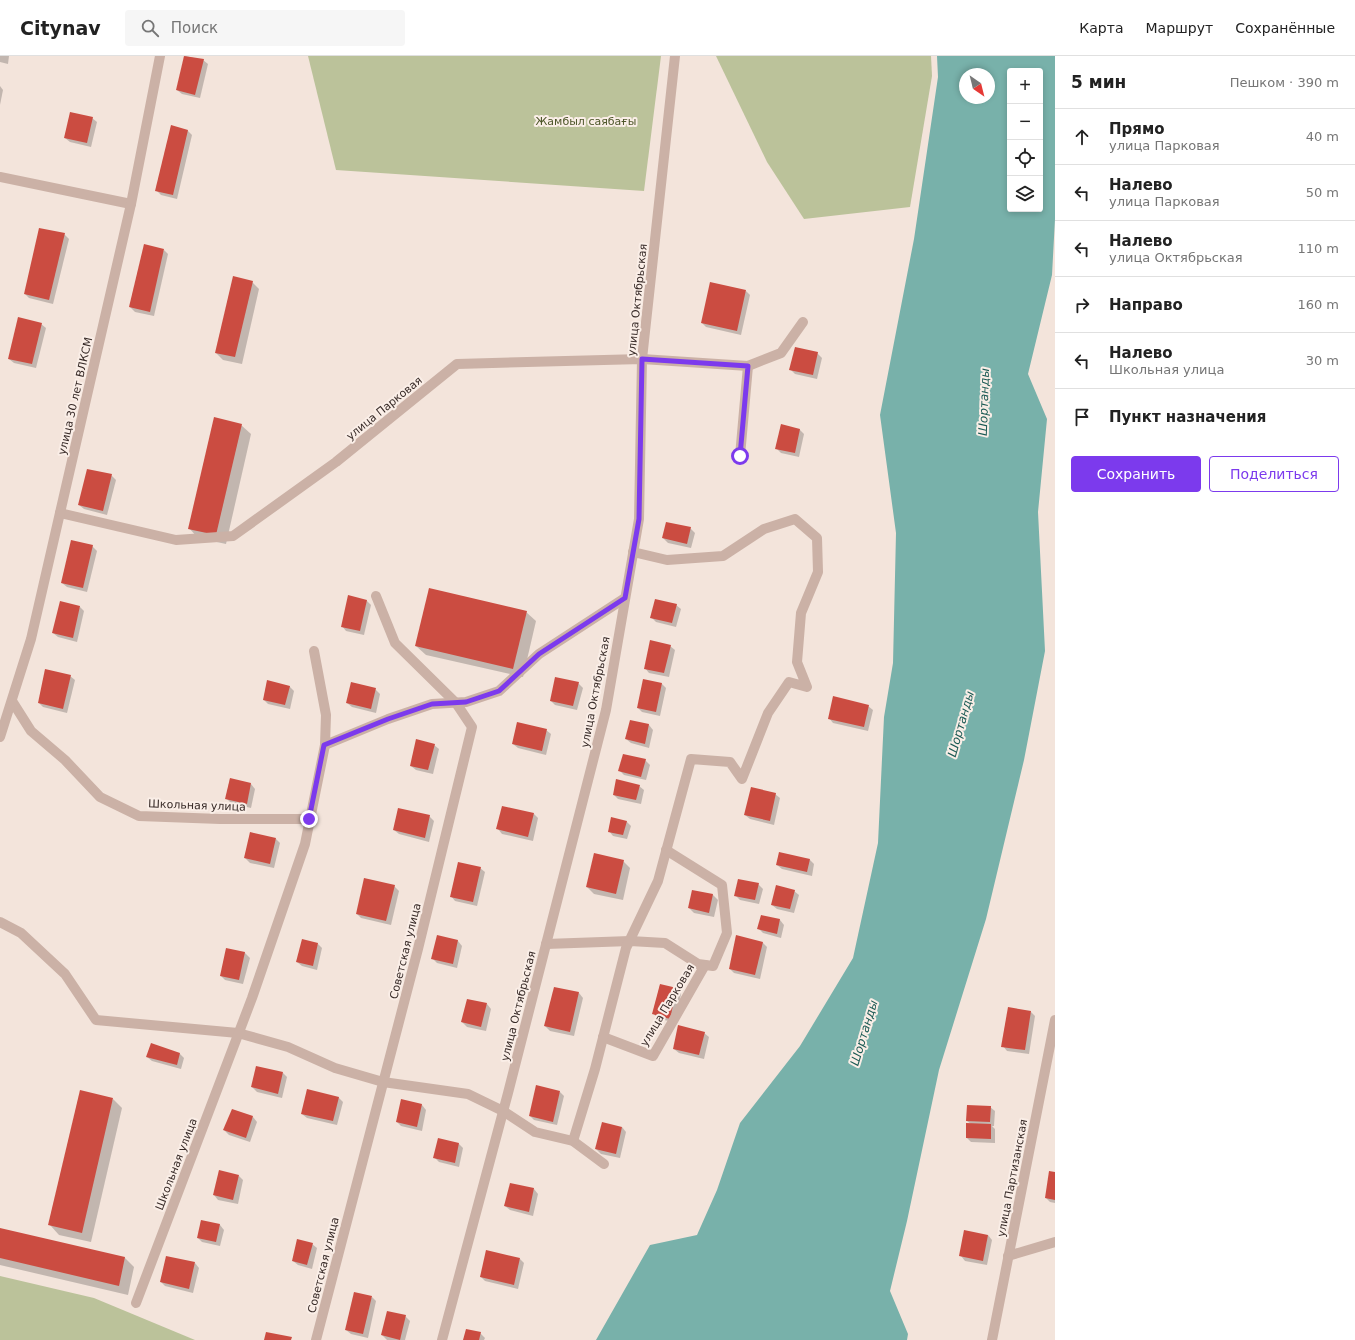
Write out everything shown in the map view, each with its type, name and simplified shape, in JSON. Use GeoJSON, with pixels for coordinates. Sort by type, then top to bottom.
{"type":"FeatureCollection","features":[{"type":"Feature","properties":{"kind":"street","name":"улица 30 лет ВЛКСМ"},"geometry":{"type":"LineString","coordinates":[[0,737],[31,639],[131,204],[160,56]]}},
{"type":"Feature","properties":{"kind":"street","name":"улица Октябрьская"},"geometry":{"type":"LineString","coordinates":[[442,1340],[503,1111],[606,710],[639,519],[642,359],[675,56]]}},
{"type":"Feature","properties":{"kind":"street"},"geometry":{"type":"LineString","coordinates":[[0,177],[131,204]]}},
{"type":"Feature","properties":{"kind":"street","name":"улица Парковая"},"geometry":{"type":"LineString","coordinates":[[60,513],[176,540],[233,536],[336,462],[457,364],[642,359],[748,366],[781,353],[803,322]]}},
{"type":"Feature","properties":{"kind":"street"},"geometry":{"type":"LineString","coordinates":[[740,456],[748,366]]}},
{"type":"Feature","properties":{"kind":"street"},"geometry":{"type":"LineString","coordinates":[[573,1141],[630,941],[658,881],[691,759],[730,762],[742,779],[768,713],[789,682],[807,687],[797,662],[801,613],[818,572],[817,538],[795,519],[764,529],[723,556],[667,560],[633,552]]}},
{"type":"Feature","properties":{"kind":"street","name":"Советская улица"},"geometry":{"type":"LineString","coordinates":[[316,1340],[418,949],[472,727],[456,703],[395,643],[376,596]]}},
{"type":"Feature","properties":{"kind":"street"},"geometry":{"type":"LineString","coordinates":[[324,745],[388,719],[432,704],[466,702],[499,691],[539,654],[625,598]]}},
{"type":"Feature","properties":{"kind":"street","name":"Школьная улица"},"geometry":{"type":"LineString","coordinates":[[136,1303],[238,1033],[304,844],[324,745],[326,715],[314,651]]}},
{"type":"Feature","properties":{"kind":"street","name":"Школьная улица"},"geometry":{"type":"LineString","coordinates":[[12,701],[31,731],[66,760],[100,797],[139,816],[220,819],[309,819]]}},
{"type":"Feature","properties":{"kind":"street","name":"улица Парковая"},"geometry":{"type":"LineString","coordinates":[[546,944],[630,941],[665,943],[698,964],[713,966],[727,933],[722,885],[666,850]]}},
{"type":"Feature","properties":{"kind":"street"},"geometry":{"type":"LineString","coordinates":[[0,922],[21,933],[65,974],[96,1020],[238,1033],[288,1048],[336,1068],[383,1082],[468,1094],[503,1111],[535,1132],[573,1141],[604,1164]]}},
{"type":"Feature","properties":{"kind":"street","name":"улица Парковая"},"geometry":{"type":"LineString","coordinates":[[603,1037],[653,1056],[705,965]]}},
{"type":"Feature","properties":{"kind":"street","name":"улица Партизанская"},"geometry":{"type":"LineString","coordinates":[[992,1340],[1055,1020]]}},
{"type":"Feature","properties":{"kind":"street"},"geometry":{"type":"LineString","coordinates":[[1008,1256],[1055,1242]]}},
{"type":"Feature","properties":{"kind":"green space","name":"Жамбыл саябағы"},"geometry":{"type":"Polygon","coordinates":[[[308,56],[661,56],[644,191],[336,170],[308,56]]]}},
{"type":"Feature","properties":{"kind":"green space"},"geometry":{"type":"Polygon","coordinates":[[[716,56],[931,56],[932,76],[910,207],[804,219],[767,162],[716,56]]]}},
{"type":"Feature","properties":{"kind":"green space"},"geometry":{"type":"Polygon","coordinates":[[[0,1276],[94,1298],[195,1340],[0,1340],[0,1276]]]}},
{"type":"Feature","properties":{"kind":"water","name":"Шортанды"},"geometry":{"type":"Polygon","coordinates":[[[937,56],[1055,56],[1055,219],[1052,275],[1028,374],[1047,419],[1038,512],[1045,651],[1024,760],[986,919],[939,1070],[907,1221],[890,1291],[908,1334],[907,1340],[596,1340],[650,1245],[697,1235],[717,1190],[740,1123],[800,1046],[853,958],[878,843],[884,717],[893,663],[896,533],[880,415],[914,239],[938,77],[937,56]]]}},
{"type":"Feature","properties":{"kind":"building"},"geometry":{"type":"Polygon","coordinates":[[[184,56],[204,59],[195,95],[176,90],[184,56]]]}},
{"type":"Feature","properties":{"kind":"building"},"geometry":{"type":"Polygon","coordinates":[[[70,112],[93,117],[87,143],[64,138],[70,112]]]}},
{"type":"Feature","properties":{"kind":"building"},"geometry":{"type":"Polygon","coordinates":[[[171,125],[188,130],[173,195],[155,191],[171,125]]]}},
{"type":"Feature","properties":{"kind":"building"},"geometry":{"type":"Polygon","coordinates":[[[39,228],[65,233],[49,300],[24,294],[39,228]]]}},
{"type":"Feature","properties":{"kind":"building"},"geometry":{"type":"Polygon","coordinates":[[[144,244],[164,249],[150,312],[129,307],[144,244]]]}},
{"type":"Feature","properties":{"kind":"building"},"geometry":{"type":"Polygon","coordinates":[[[233,276],[253,281],[235,357],[215,353],[233,276]]]}},
{"type":"Feature","properties":{"kind":"building"},"geometry":{"type":"Polygon","coordinates":[[[710,282],[746,290],[737,331],[701,323],[710,282]]]}},
{"type":"Feature","properties":{"kind":"building"},"geometry":{"type":"Polygon","coordinates":[[[18,317],[42,323],[32,364],[8,359],[18,317]]]}},
{"type":"Feature","properties":{"kind":"building"},"geometry":{"type":"Polygon","coordinates":[[[795,347],[818,352],[813,375],[789,370],[795,347]]]}},
{"type":"Feature","properties":{"kind":"building"},"geometry":{"type":"Polygon","coordinates":[[[214,417],[242,424],[216,535],[188,529],[214,417]]]}},
{"type":"Feature","properties":{"kind":"building"},"geometry":{"type":"Polygon","coordinates":[[[781,424],[800,429],[795,453],[775,449],[781,424]]]}},
{"type":"Feature","properties":{"kind":"building"},"geometry":{"type":"Polygon","coordinates":[[[87,469],[112,474],[103,511],[78,505],[87,469]]]}},
{"type":"Feature","properties":{"kind":"building"},"geometry":{"type":"Polygon","coordinates":[[[666,522],[691,527],[687,544],[662,538],[666,522]]]}},
{"type":"Feature","properties":{"kind":"building"},"geometry":{"type":"Polygon","coordinates":[[[71,540],[93,545],[83,588],[61,583],[71,540]]]}},
{"type":"Feature","properties":{"kind":"building"},"geometry":{"type":"Polygon","coordinates":[[[429,588],[527,611],[513,669],[415,646],[429,588]]]}},
{"type":"Feature","properties":{"kind":"building"},"geometry":{"type":"Polygon","coordinates":[[[348,595],[367,600],[360,631],[341,627],[348,595]]]}},
{"type":"Feature","properties":{"kind":"building"},"geometry":{"type":"Polygon","coordinates":[[[655,599],[677,604],[672,623],[650,618],[655,599]]]}},
{"type":"Feature","properties":{"kind":"building"},"geometry":{"type":"Polygon","coordinates":[[[60,601],[80,606],[73,638],[52,633],[60,601]]]}},
{"type":"Feature","properties":{"kind":"building"},"geometry":{"type":"Polygon","coordinates":[[[650,640],[671,645],[664,673],[644,669],[650,640]]]}},
{"type":"Feature","properties":{"kind":"building"},"geometry":{"type":"Polygon","coordinates":[[[45,669],[71,675],[63,709],[38,703],[45,669]]]}},
{"type":"Feature","properties":{"kind":"building"},"geometry":{"type":"Polygon","coordinates":[[[555,677],[579,682],[573,706],[550,701],[555,677]]]}},
{"type":"Feature","properties":{"kind":"building"},"geometry":{"type":"Polygon","coordinates":[[[643,679],[662,683],[656,712],[637,708],[643,679]]]}},
{"type":"Feature","properties":{"kind":"building"},"geometry":{"type":"Polygon","coordinates":[[[267,680],[290,686],[285,705],[263,700],[267,680]]]}},
{"type":"Feature","properties":{"kind":"building"},"geometry":{"type":"Polygon","coordinates":[[[351,682],[376,688],[371,709],[346,703],[351,682]]]}},
{"type":"Feature","properties":{"kind":"building"},"geometry":{"type":"Polygon","coordinates":[[[833,696],[869,705],[864,727],[828,719],[833,696]]]}},
{"type":"Feature","properties":{"kind":"building"},"geometry":{"type":"Polygon","coordinates":[[[630,720],[649,724],[645,744],[625,739],[630,720]]]}},
{"type":"Feature","properties":{"kind":"building"},"geometry":{"type":"Polygon","coordinates":[[[517,722],[547,729],[542,751],[512,744],[517,722]]]}},
{"type":"Feature","properties":{"kind":"building"},"geometry":{"type":"Polygon","coordinates":[[[416,739],[435,744],[428,770],[410,766],[416,739]]]}},
{"type":"Feature","properties":{"kind":"building"},"geometry":{"type":"Polygon","coordinates":[[[623,754],[646,759],[641,777],[618,771],[623,754]]]}},
{"type":"Feature","properties":{"kind":"building"},"geometry":{"type":"Polygon","coordinates":[[[230,778],[251,783],[247,804],[225,799],[230,778]]]}},
{"type":"Feature","properties":{"kind":"building"},"geometry":{"type":"Polygon","coordinates":[[[616,779],[640,785],[636,800],[613,795],[616,779]]]}},
{"type":"Feature","properties":{"kind":"building"},"geometry":{"type":"Polygon","coordinates":[[[751,787],[776,793],[770,821],[744,815],[751,787]]]}},
{"type":"Feature","properties":{"kind":"building"},"geometry":{"type":"Polygon","coordinates":[[[502,806],[534,813],[528,837],[496,829],[502,806]]]}},
{"type":"Feature","properties":{"kind":"building"},"geometry":{"type":"Polygon","coordinates":[[[398,808],[430,815],[425,838],[393,830],[398,808]]]}},
{"type":"Feature","properties":{"kind":"building"},"geometry":{"type":"Polygon","coordinates":[[[611,817],[627,821],[623,835],[608,832],[611,817]]]}},
{"type":"Feature","properties":{"kind":"building"},"geometry":{"type":"Polygon","coordinates":[[[250,832],[276,838],[270,864],[244,858],[250,832]]]}},
{"type":"Feature","properties":{"kind":"building"},"geometry":{"type":"Polygon","coordinates":[[[779,852],[810,859],[807,872],[776,865],[779,852]]]}},
{"type":"Feature","properties":{"kind":"building"},"geometry":{"type":"Polygon","coordinates":[[[594,853],[624,860],[616,894],[586,887],[594,853]]]}},
{"type":"Feature","properties":{"kind":"building"},"geometry":{"type":"Polygon","coordinates":[[[458,862],[481,867],[473,902],[450,897],[458,862]]]}},
{"type":"Feature","properties":{"kind":"building"},"geometry":{"type":"Polygon","coordinates":[[[364,878],[395,885],[386,921],[356,914],[364,878]]]}},
{"type":"Feature","properties":{"kind":"building"},"geometry":{"type":"Polygon","coordinates":[[[738,879],[759,883],[755,900],[734,896],[738,879]]]}},
{"type":"Feature","properties":{"kind":"building"},"geometry":{"type":"Polygon","coordinates":[[[776,885],[795,890],[790,909],[771,905],[776,885]]]}},
{"type":"Feature","properties":{"kind":"building"},"geometry":{"type":"Polygon","coordinates":[[[692,890],[713,894],[709,913],[688,908],[692,890]]]}},
{"type":"Feature","properties":{"kind":"building"},"geometry":{"type":"Polygon","coordinates":[[[761,915],[780,919],[777,934],[757,929],[761,915]]]}},
{"type":"Feature","properties":{"kind":"building"},"geometry":{"type":"Polygon","coordinates":[[[437,935],[458,940],[453,964],[431,959],[437,935]]]}},
{"type":"Feature","properties":{"kind":"building"},"geometry":{"type":"Polygon","coordinates":[[[736,935],[763,942],[755,975],[729,969],[736,935]]]}},
{"type":"Feature","properties":{"kind":"building"},"geometry":{"type":"Polygon","coordinates":[[[302,939],[318,943],[313,966],[296,962],[302,939]]]}},
{"type":"Feature","properties":{"kind":"building"},"geometry":{"type":"Polygon","coordinates":[[[226,948],[245,952],[239,980],[220,976],[226,948]]]}},
{"type":"Feature","properties":{"kind":"building"},"geometry":{"type":"Polygon","coordinates":[[[660,984],[677,988],[670,1019],[652,1014],[660,984]]]}},
{"type":"Feature","properties":{"kind":"building"},"geometry":{"type":"Polygon","coordinates":[[[554,987],[579,992],[570,1032],[544,1026],[554,987]]]}},
{"type":"Feature","properties":{"kind":"building"},"geometry":{"type":"Polygon","coordinates":[[[467,999],[487,1003],[481,1027],[461,1022],[467,999]]]}},
{"type":"Feature","properties":{"kind":"building"},"geometry":{"type":"Polygon","coordinates":[[[1008,1007],[1031,1011],[1025,1050],[1001,1047],[1008,1007]]]}},
{"type":"Feature","properties":{"kind":"building"},"geometry":{"type":"Polygon","coordinates":[[[678,1025],[705,1032],[699,1055],[673,1049],[678,1025]]]}},
{"type":"Feature","properties":{"kind":"building"},"geometry":{"type":"Polygon","coordinates":[[[151,1043],[180,1053],[177,1065],[146,1057],[151,1043]]]}},
{"type":"Feature","properties":{"kind":"building"},"geometry":{"type":"Polygon","coordinates":[[[256,1066],[283,1072],[278,1094],[251,1087],[256,1066]]]}},
{"type":"Feature","properties":{"kind":"building"},"geometry":{"type":"Polygon","coordinates":[[[536,1085],[560,1091],[553,1122],[529,1116],[536,1085]]]}},
{"type":"Feature","properties":{"kind":"building"},"geometry":{"type":"Polygon","coordinates":[[[307,1089],[339,1097],[333,1121],[301,1114],[307,1089]]]}},
{"type":"Feature","properties":{"kind":"building"},"geometry":{"type":"Polygon","coordinates":[[[80,1090],[113,1098],[82,1233],[48,1225],[80,1090]]]}},
{"type":"Feature","properties":{"kind":"building"},"geometry":{"type":"Polygon","coordinates":[[[401,1099],[422,1104],[417,1127],[396,1122],[401,1099]]]}},
{"type":"Feature","properties":{"kind":"building"},"geometry":{"type":"Polygon","coordinates":[[[967,1105],[991,1106],[990,1122],[966,1121],[967,1105]]]}},
{"type":"Feature","properties":{"kind":"building"},"geometry":{"type":"Polygon","coordinates":[[[232,1109],[253,1116],[246,1138],[223,1130],[232,1109]]]}},
{"type":"Feature","properties":{"kind":"building"},"geometry":{"type":"Polygon","coordinates":[[[602,1122],[622,1127],[616,1154],[595,1149],[602,1122]]]}},
{"type":"Feature","properties":{"kind":"building"},"geometry":{"type":"Polygon","coordinates":[[[966,1123],[991,1124],[991,1139],[966,1138],[966,1123]]]}},
{"type":"Feature","properties":{"kind":"building"},"geometry":{"type":"Polygon","coordinates":[[[438,1138],[459,1143],[455,1163],[433,1158],[438,1138]]]}},
{"type":"Feature","properties":{"kind":"building"},"geometry":{"type":"Polygon","coordinates":[[[219,1170],[239,1175],[233,1200],[213,1195],[219,1170]]]}},
{"type":"Feature","properties":{"kind":"building"},"geometry":{"type":"Polygon","coordinates":[[[1049,1171],[1055,1172],[1055,1200],[1045,1198],[1049,1171]]]}},
{"type":"Feature","properties":{"kind":"building"},"geometry":{"type":"Polygon","coordinates":[[[510,1183],[534,1188],[529,1212],[504,1206],[510,1183]]]}},
{"type":"Feature","properties":{"kind":"building"},"geometry":{"type":"Polygon","coordinates":[[[201,1220],[220,1224],[216,1242],[197,1238],[201,1220]]]}},
{"type":"Feature","properties":{"kind":"building"},"geometry":{"type":"Polygon","coordinates":[[[0,1228],[125,1257],[119,1286],[0,1258],[0,1228]]]}},
{"type":"Feature","properties":{"kind":"building"},"geometry":{"type":"Polygon","coordinates":[[[964,1230],[988,1235],[983,1261],[959,1256],[964,1230]]]}},
{"type":"Feature","properties":{"kind":"building"},"geometry":{"type":"Polygon","coordinates":[[[297,1239],[313,1243],[307,1265],[292,1261],[297,1239]]]}},
{"type":"Feature","properties":{"kind":"building"},"geometry":{"type":"Polygon","coordinates":[[[486,1250],[520,1258],[514,1285],[480,1277],[486,1250]]]}},
{"type":"Feature","properties":{"kind":"building"},"geometry":{"type":"Polygon","coordinates":[[[166,1256],[195,1262],[189,1289],[160,1282],[166,1256]]]}},
{"type":"Feature","properties":{"kind":"building"},"geometry":{"type":"Polygon","coordinates":[[[354,1292],[372,1296],[363,1334],[345,1330],[354,1292]]]}},
{"type":"Feature","properties":{"kind":"building"},"geometry":{"type":"Polygon","coordinates":[[[387,1311],[406,1315],[400,1340],[381,1335],[387,1311]]]}},
{"type":"Feature","properties":{"kind":"building"},"geometry":{"type":"Polygon","coordinates":[[[466,1329],[481,1332],[479,1340],[463,1340],[466,1329]]]}},
{"type":"Feature","properties":{"kind":"building"},"geometry":{"type":"Polygon","coordinates":[[[266,1332],[292,1337],[291,1340],[264,1340],[266,1332]]]}},
{"type":"Feature","properties":{"kind":"route"},"geometry":{"type":"LineString","coordinates":[[309,819],[324,745],[388,719],[432,704],[466,702],[499,691],[539,654],[625,598],[639,519],[642,359],[748,366],[740,456]]}}]}
